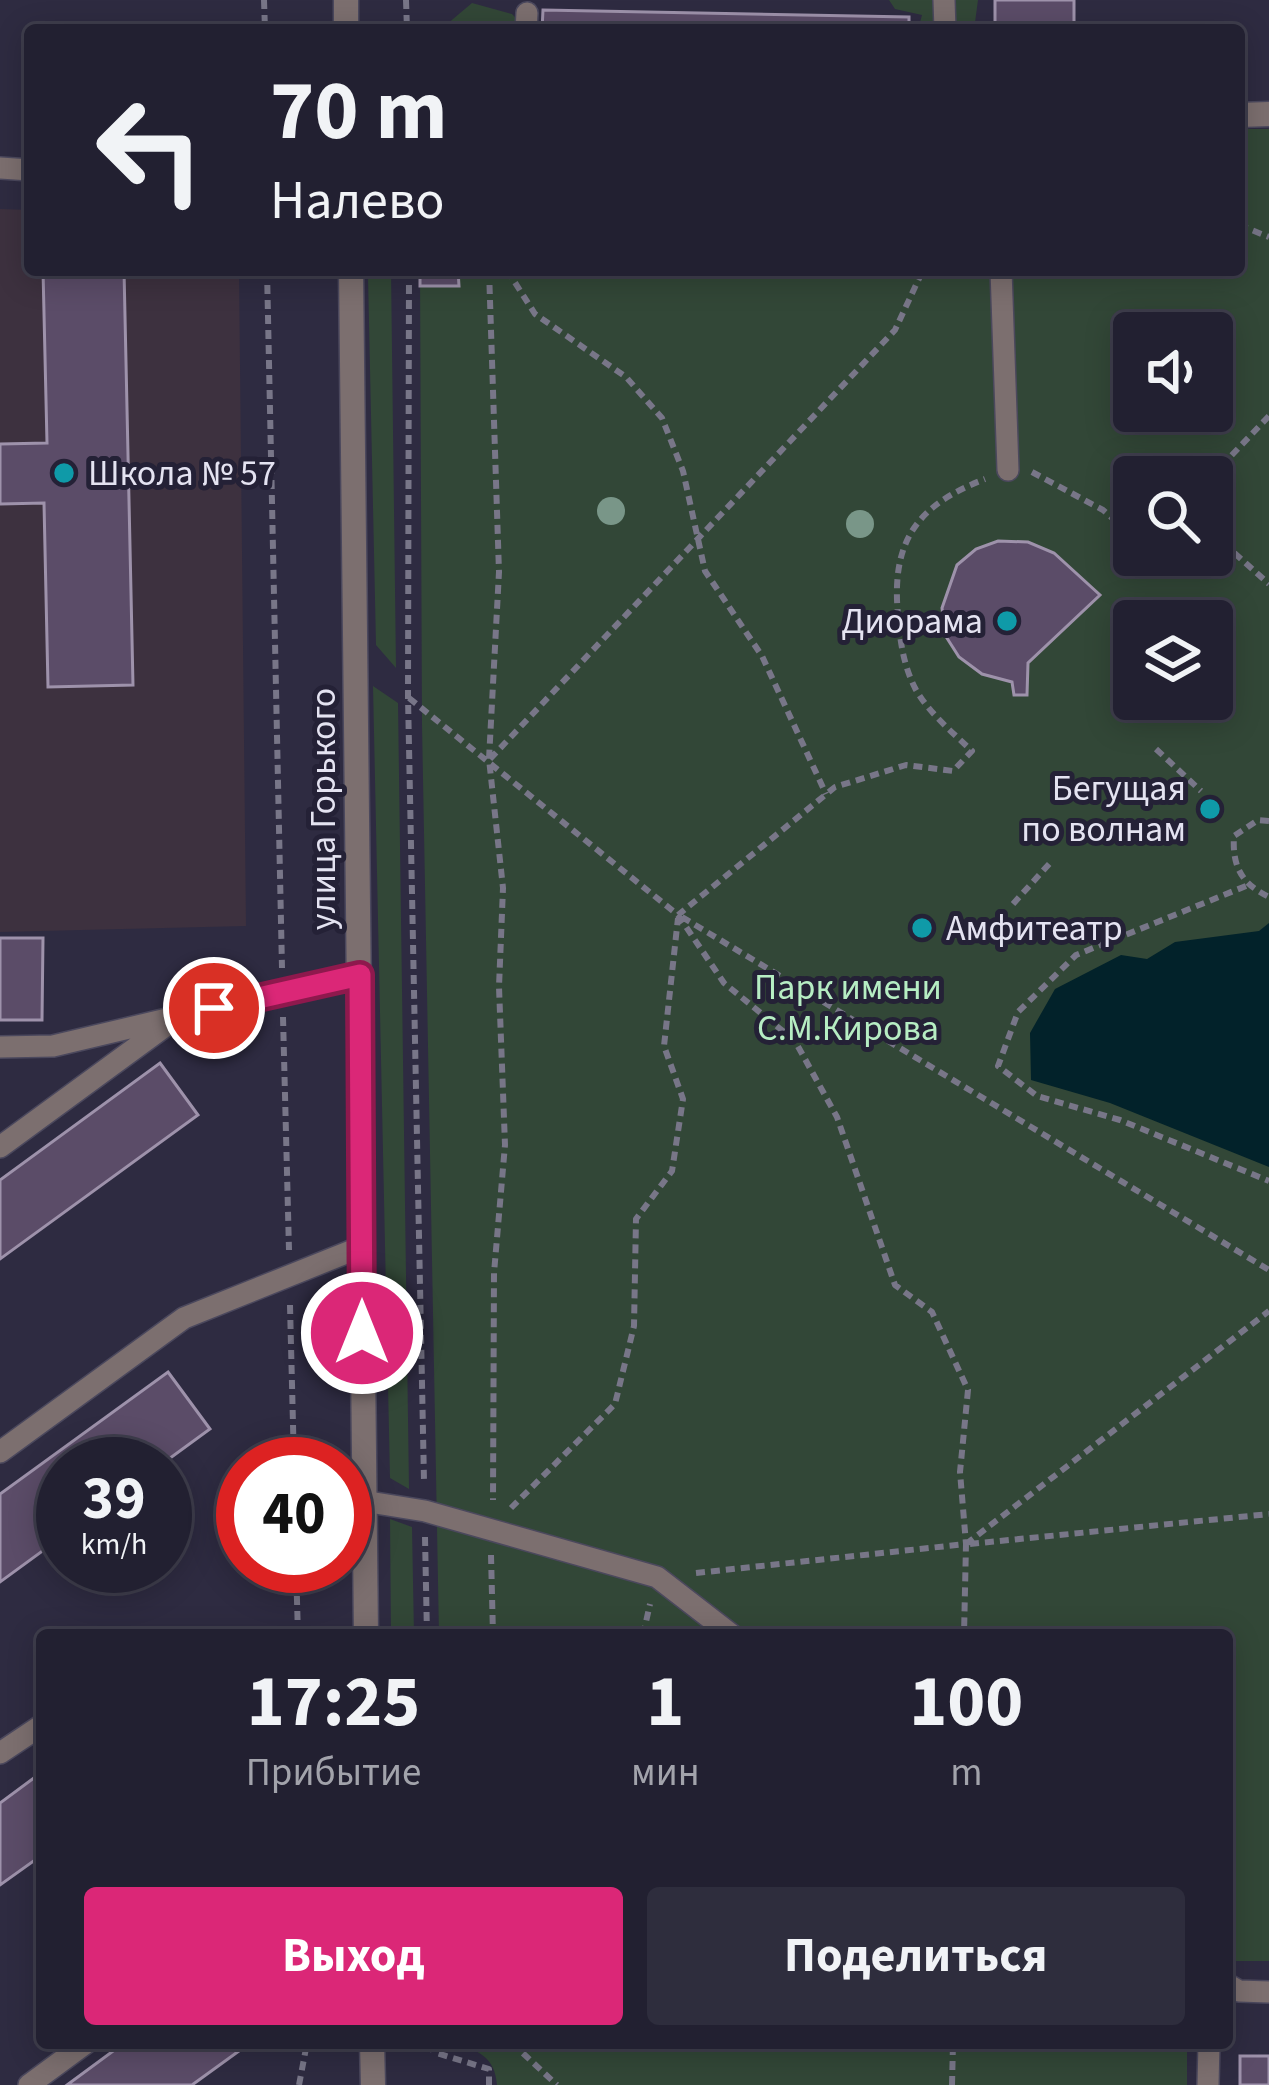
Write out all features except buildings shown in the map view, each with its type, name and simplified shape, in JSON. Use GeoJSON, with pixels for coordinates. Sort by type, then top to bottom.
{"type":"FeatureCollection","features":[{"type":"Feature","properties":{"kind":"street","name":"улица Горького"},"geometry":{"type":"LineString","coordinates":[[351,276],[362,1437]]}},
{"type":"Feature","properties":{"kind":"street","name":"улица Горького"},"geometry":{"type":"LineString","coordinates":[[365,1593],[366,1629]]}},
{"type":"Feature","properties":{"kind":"street"},"geometry":{"type":"LineString","coordinates":[[372,2049],[373,2085]]}},
{"type":"Feature","properties":{"kind":"lane"},"geometry":{"type":"LineString","coordinates":[[1001,276],[1008,470]]}},
{"type":"Feature","properties":{"kind":"lane"},"geometry":{"type":"LineString","coordinates":[[0,1047],[52,1046],[360,975]]}},
{"type":"Feature","properties":{"kind":"lane"},"geometry":{"type":"LineString","coordinates":[[0,1147],[179,1016]]}},
{"type":"Feature","properties":{"kind":"lane"},"geometry":{"type":"LineString","coordinates":[[0,1452],[184,1318],[361,1246]]}},
{"type":"Feature","properties":{"kind":"lane"},"geometry":{"type":"LineString","coordinates":[[372,1502],[425,1511],[657,1577],[724,1629]]}},
{"type":"Feature","properties":{"kind":"lane"},"geometry":{"type":"LineString","coordinates":[[0,1753],[36,1728]]}},
{"type":"Feature","properties":{"kind":"lane"},"geometry":{"type":"LineString","coordinates":[[1233,1988],[1269,1992]]}},
{"type":"Feature","properties":{"kind":"lane"},"geometry":{"type":"LineString","coordinates":[[29,2085],[78,2049]]}},
{"type":"Feature","properties":{"kind":"lane"},"geometry":{"type":"LineString","coordinates":[[1208,2085],[1209,2049]]}},
{"type":"Feature","properties":{"kind":"path"},"geometry":{"type":"LineString","coordinates":[[267,276],[293,1437]]}},
{"type":"Feature","properties":{"kind":"path"},"geometry":{"type":"LineString","coordinates":[[409,276],[408,697],[427,1629]]}},
{"type":"Feature","properties":{"kind":"path"},"geometry":{"type":"LineString","coordinates":[[489,276],[499,572],[489,759],[503,888],[499,987],[505,1145],[494,1273],[493,1629]]}},
{"type":"Feature","properties":{"kind":"path"},"geometry":{"type":"LineString","coordinates":[[511,276],[536,314],[626,377],[662,418],[683,471],[705,571],[762,656],[826,795]]}},
{"type":"Feature","properties":{"kind":"path"},"geometry":{"type":"LineString","coordinates":[[489,759],[896,330],[920,276]]}},
{"type":"Feature","properties":{"kind":"path"},"geometry":{"type":"LineString","coordinates":[[1231,456],[1269,416]]}},
{"type":"Feature","properties":{"kind":"path"},"geometry":{"type":"LineString","coordinates":[[491,1529],[616,1404],[634,1326],[636,1219],[672,1171],[683,1099],[664,1046],[679,915],[826,795],[906,765],[953,771],[972,751],[916,689],[901,650],[896,568],[909,534],[932,505],[1008,470],[1052,478],[1113,519]]}},
{"type":"Feature","properties":{"kind":"path"},"geometry":{"type":"LineString","coordinates":[[1233,551],[1269,584]]}},
{"type":"Feature","properties":{"kind":"path"},"geometry":{"type":"LineString","coordinates":[[408,697],[679,915],[1269,1270]]}},
{"type":"Feature","properties":{"kind":"path"},"geometry":{"type":"LineString","coordinates":[[1156,748],[1201,791]]}},
{"type":"Feature","properties":{"kind":"path"},"geometry":{"type":"LineString","coordinates":[[1269,821],[1258,820],[1234,836],[1232,856],[1246,886],[1269,897]]}},
{"type":"Feature","properties":{"kind":"path"},"geometry":{"type":"LineString","coordinates":[[1012,904],[1050,862]]}},
{"type":"Feature","properties":{"kind":"path"},"geometry":{"type":"LineString","coordinates":[[1246,886],[1076,955],[1018,1012],[998,1066],[1037,1096],[1120,1120],[1269,1181]]}},
{"type":"Feature","properties":{"kind":"path"},"geometry":{"type":"LineString","coordinates":[[679,915],[724,983],[795,1041],[837,1117],[895,1285],[932,1312],[968,1390],[960,1472],[966,1544],[964,1629]]}},
{"type":"Feature","properties":{"kind":"path"},"geometry":{"type":"LineString","coordinates":[[966,1544],[1269,1311]]}},
{"type":"Feature","properties":{"kind":"path"},"geometry":{"type":"LineString","coordinates":[[657,1577],[1269,1514]]}},
{"type":"Feature","properties":{"kind":"path"},"geometry":{"type":"LineString","coordinates":[[297,1593],[298,1629]]}},
{"type":"Feature","properties":{"kind":"path"},"geometry":{"type":"LineString","coordinates":[[298,2085],[306,2049]]}},
{"type":"Feature","properties":{"kind":"path"},"geometry":{"type":"LineString","coordinates":[[433,2049],[489,2069],[490,2085]]}},
{"type":"Feature","properties":{"kind":"path"},"geometry":{"type":"LineString","coordinates":[[518,2049],[557,2085]]}},
{"type":"Feature","properties":{"kind":"path"},"geometry":{"type":"LineString","coordinates":[[952,2085],[953,2049]]}},
{"type":"Feature","properties":{"kind":"shaded area"},"geometry":{"type":"Polygon","coordinates":[[[0,209],[24,210],[24,276],[239,276],[246,926],[0,932],[0,209]]]}},
{"type":"Feature","properties":{"kind":"green space"},"geometry":{"type":"Polygon","coordinates":[[[889,0],[978,0],[975,24],[920,24],[922,15],[895,9],[889,0]]]}},
{"type":"Feature","properties":{"kind":"green space"},"geometry":{"type":"Polygon","coordinates":[[[472,3],[512,14],[521,24],[447,24],[472,3]]]}},
{"type":"Feature","properties":{"kind":"green space","name":"Парк имени С.М.Кирова"},"geometry":{"type":"Polygon","coordinates":[[[1245,129],[1269,129],[1269,1961],[1233,1961],[1233,1629],[439,1629],[422,725],[420,276],[1245,276],[1245,129]]]}},
{"type":"Feature","properties":{"kind":"green space"},"geometry":{"type":"Polygon","coordinates":[[[368,276],[391,276],[396,668],[376,645],[368,276]]]}},
{"type":"Feature","properties":{"kind":"green space"},"geometry":{"type":"Polygon","coordinates":[[[373,686],[398,703],[409,1489],[390,1478],[373,686]]]}},
{"type":"Feature","properties":{"kind":"green space"},"geometry":{"type":"Polygon","coordinates":[[[390,1519],[412,1527],[414,1629],[391,1629],[390,1519]]]}},
{"type":"Feature","properties":{"kind":"green space"},"geometry":{"type":"Polygon","coordinates":[[[471,2049],[1187,2049],[1187,2085],[497,2085],[484,2056],[471,2049]]]}},
{"type":"Feature","properties":{"kind":"water"},"geometry":{"type":"Polygon","coordinates":[[[1269,923],[1269,1167],[1110,1103],[1031,1080],[1030,1033],[1055,989],[1121,955],[1147,959],[1175,942],[1259,931],[1269,923]]]}},
{"type":"Feature","properties":{"kind":"place","name":"Школа № 57"},"geometry":{"type":"Point","coordinates":[64,473]}},
{"type":"Feature","properties":{"kind":"place","name":"Диорама"},"geometry":{"type":"Point","coordinates":[1007,621]}},
{"type":"Feature","properties":{"kind":"place","name":"Бегущая по волнам"},"geometry":{"type":"Point","coordinates":[1210,809]}},
{"type":"Feature","properties":{"kind":"place","name":"Амфитеатр"},"geometry":{"type":"Point","coordinates":[922,928]}},
{"type":"Feature","properties":{"kind":"route"},"geometry":{"type":"LineString","coordinates":[[214,1008],[360,975],[362,1333]]}}]}
